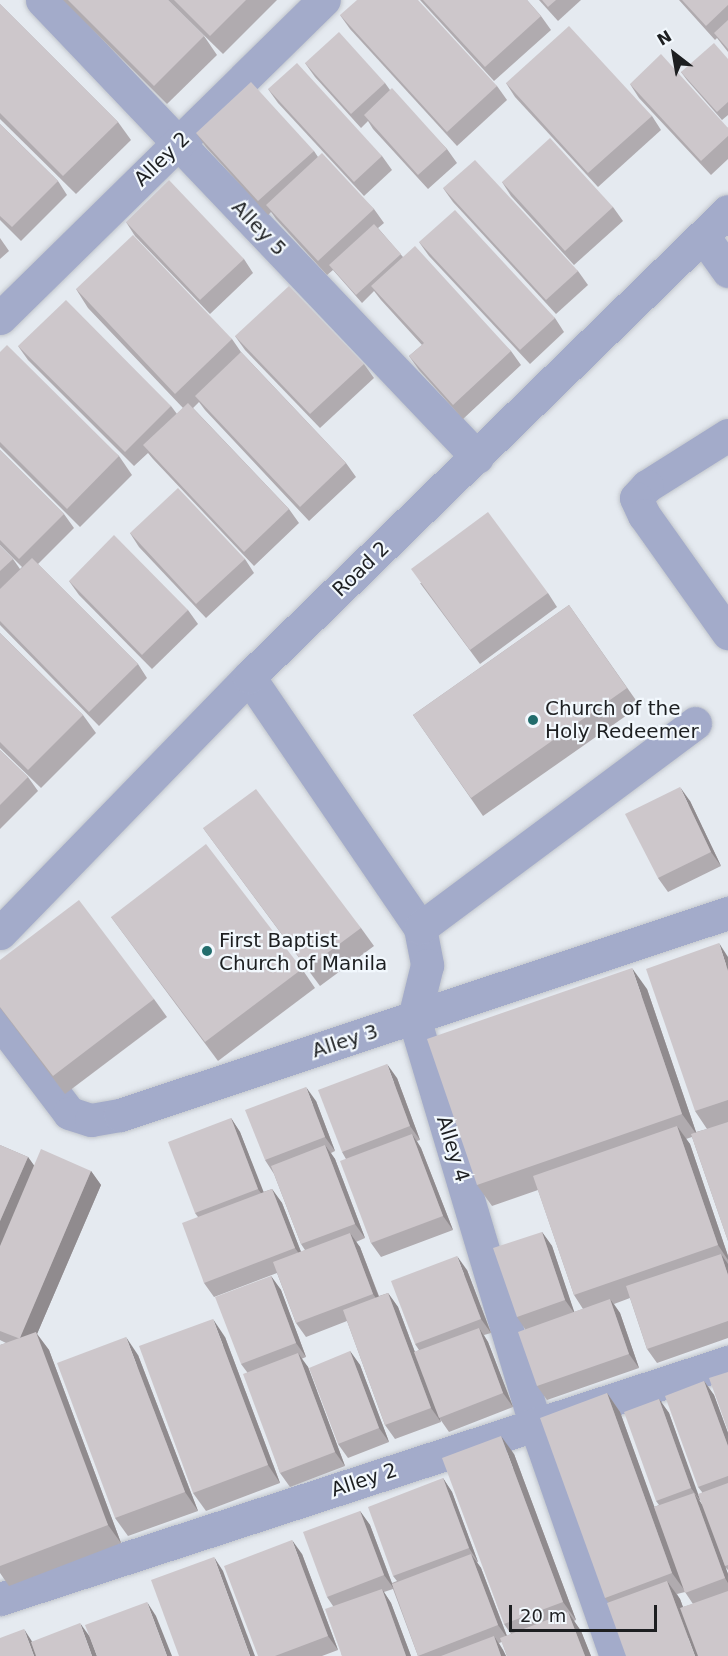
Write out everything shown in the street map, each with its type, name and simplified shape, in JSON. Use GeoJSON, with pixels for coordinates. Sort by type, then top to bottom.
{"type":"FeatureCollection","features":[{"type":"Feature","properties":{"kind":"street","name":"Alley 5"},"geometry":{"type":"LineString","coordinates":[[42,0],[477,457]]}},
{"type":"Feature","properties":{"kind":"street","name":"Alley 2"},"geometry":{"type":"LineString","coordinates":[[0,318],[324,0]]}},
{"type":"Feature","properties":{"kind":"street","name":"Road 2"},"geometry":{"type":"LineString","coordinates":[[0,933],[249,677],[728,211]]}},
{"type":"Feature","properties":{"kind":"street"},"geometry":{"type":"LineString","coordinates":[[703,236],[728,271]]}},
{"type":"Feature","properties":{"kind":"street"},"geometry":{"type":"LineString","coordinates":[[728,435],[647,486],[636,498],[644,515],[728,633]]}},
{"type":"Feature","properties":{"kind":"street"},"geometry":{"type":"LineString","coordinates":[[249,677],[420,928],[427,965],[414,1018]]}},
{"type":"Feature","properties":{"kind":"street"},"geometry":{"type":"LineString","coordinates":[[420,928],[695,723]]}},
{"type":"Feature","properties":{"kind":"street","name":"Alley 3"},"geometry":{"type":"LineString","coordinates":[[0,1022],[69,1113],[91,1120],[120,1115],[728,913]]}},
{"type":"Feature","properties":{"kind":"street","name":"Alley 4"},"geometry":{"type":"LineString","coordinates":[[414,1018],[535,1424],[616,1656]]}},
{"type":"Feature","properties":{"kind":"street","name":"Alley 2"},"geometry":{"type":"LineString","coordinates":[[0,1599],[728,1362]]}},
{"type":"Feature","properties":{"kind":"building"},"geometry":{"type":"Polygon","coordinates":[[[68,0],[168,0],[204,36],[154,86],[68,0]]]}},
{"type":"Feature","properties":{"kind":"building"},"geometry":{"type":"Polygon","coordinates":[[[174,0],[246,0],[210,36],[174,0]]]}},
{"type":"Feature","properties":{"kind":"building"},"geometry":{"type":"Polygon","coordinates":[[[357,0],[418,0],[497,86],[447,132],[340,15],[357,0]]]}},
{"type":"Feature","properties":{"kind":"building"},"geometry":{"type":"Polygon","coordinates":[[[423,0],[527,0],[541,16],[485,67],[423,0]]]}},
{"type":"Feature","properties":{"kind":"building"},"geometry":{"type":"Polygon","coordinates":[[[542,0],[556,0],[548,7],[542,0]]]}},
{"type":"Feature","properties":{"kind":"building"},"geometry":{"type":"Polygon","coordinates":[[[682,0],[728,0],[728,5],[706,26],[682,0]]]}},
{"type":"Feature","properties":{"kind":"building"},"geometry":{"type":"Polygon","coordinates":[[[0,4],[118,122],[63,176],[0,113],[0,4]]]}},
{"type":"Feature","properties":{"kind":"building"},"geometry":{"type":"Polygon","coordinates":[[[728,20],[728,49],[714,33],[728,20]]]}},
{"type":"Feature","properties":{"kind":"building"},"geometry":{"type":"Polygon","coordinates":[[[569,26],[652,116],[588,173],[506,83],[569,26]]]}},
{"type":"Feature","properties":{"kind":"building"},"geometry":{"type":"Polygon","coordinates":[[[339,32],[385,83],[351,114],[305,63],[339,32]]]}},
{"type":"Feature","properties":{"kind":"building"},"geometry":{"type":"Polygon","coordinates":[[[714,43],[728,59],[728,102],[717,112],[681,72],[714,43]]]}},
{"type":"Feature","properties":{"kind":"building"},"geometry":{"type":"Polygon","coordinates":[[[661,54],[728,128],[728,136],[701,161],[630,84],[661,54]]]}},
{"type":"Feature","properties":{"kind":"building"},"geometry":{"type":"Polygon","coordinates":[[[297,63],[382,156],[354,182],[268,89],[297,63]]]}},
{"type":"Feature","properties":{"kind":"building"},"geometry":{"type":"Polygon","coordinates":[[[251,82],[314,151],[258,201],[196,133],[251,82]]]}},
{"type":"Feature","properties":{"kind":"building"},"geometry":{"type":"Polygon","coordinates":[[[392,88],[447,149],[418,175],[364,115],[392,88]]]}},
{"type":"Feature","properties":{"kind":"building"},"geometry":{"type":"Polygon","coordinates":[[[0,124],[58,181],[12,227],[0,216],[0,124]]]}},
{"type":"Feature","properties":{"kind":"building"},"geometry":{"type":"Polygon","coordinates":[[[550,138],[613,207],[565,251],[502,182],[550,138]]]}},
{"type":"Feature","properties":{"kind":"building"},"geometry":{"type":"Polygon","coordinates":[[[322,153],[374,209],[318,261],[266,205],[322,153]]]}},
{"type":"Feature","properties":{"kind":"building"},"geometry":{"type":"Polygon","coordinates":[[[475,160],[578,271],[546,300],[443,188],[475,160]]]}},
{"type":"Feature","properties":{"kind":"building"},"geometry":{"type":"Polygon","coordinates":[[[169,180],[244,259],[200,300],[126,222],[169,180]]]}},
{"type":"Feature","properties":{"kind":"building"},"geometry":{"type":"Polygon","coordinates":[[[455,210],[555,318],[520,350],[419,242],[455,210]]]}},
{"type":"Feature","properties":{"kind":"building"},"geometry":{"type":"Polygon","coordinates":[[[374,224],[401,254],[356,295],[329,265],[374,224]]]}},
{"type":"Feature","properties":{"kind":"building"},"geometry":{"type":"Polygon","coordinates":[[[133,235],[232,339],[175,394],[76,289],[133,235]]]}},
{"type":"Feature","properties":{"kind":"building"},"geometry":{"type":"Polygon","coordinates":[[[415,246],[511,351],[453,405],[409,356],[424,343],[371,286],[415,246]]]}},
{"type":"Feature","properties":{"kind":"building"},"geometry":{"type":"Polygon","coordinates":[[[289,286],[364,364],[310,414],[235,336],[289,286]]]}},
{"type":"Feature","properties":{"kind":"building"},"geometry":{"type":"Polygon","coordinates":[[[66,300],[171,406],[125,452],[18,346],[66,300]]]}},
{"type":"Feature","properties":{"kind":"building"},"geometry":{"type":"Polygon","coordinates":[[[7,345],[119,456],[67,509],[0,442],[0,352],[7,345]]]}},
{"type":"Feature","properties":{"kind":"building"},"geometry":{"type":"Polygon","coordinates":[[[241,352],[346,463],[300,507],[195,396],[241,352]]]}},
{"type":"Feature","properties":{"kind":"building"},"geometry":{"type":"Polygon","coordinates":[[[188,403],[289,509],[244,552],[143,445],[188,403]]]}},
{"type":"Feature","properties":{"kind":"building"},"geometry":{"type":"Polygon","coordinates":[[[0,450],[64,514],[19,559],[0,540],[0,450]]]}},
{"type":"Feature","properties":{"kind":"building"},"geometry":{"type":"Polygon","coordinates":[[[178,488],[245,559],[196,604],[130,533],[178,488]]]}},
{"type":"Feature","properties":{"kind":"building"},"geometry":{"type":"Polygon","coordinates":[[[488,512],[548,593],[470,650],[411,569],[488,512]]]}},
{"type":"Feature","properties":{"kind":"building"},"geometry":{"type":"Polygon","coordinates":[[[114,535],[188,610],[142,655],[69,581],[114,535]]]}},
{"type":"Feature","properties":{"kind":"building"},"geometry":{"type":"Polygon","coordinates":[[[0,546],[13,559],[0,571],[0,546]]]}},
{"type":"Feature","properties":{"kind":"building"},"geometry":{"type":"Polygon","coordinates":[[[32,558],[138,664],[89,712],[0,621],[0,589],[32,558]]]}},
{"type":"Feature","properties":{"kind":"building","name":"Church of the Holy Redeemer"},"geometry":{"type":"Polygon","coordinates":[[[569,605],[627,688],[471,798],[413,715],[569,605]]]}},
{"type":"Feature","properties":{"kind":"building"},"geometry":{"type":"Polygon","coordinates":[[[0,633],[83,715],[28,770],[0,742],[0,633]]]}},
{"type":"Feature","properties":{"kind":"building"},"geometry":{"type":"Polygon","coordinates":[[[0,750],[28,777],[0,805],[0,750]]]}},
{"type":"Feature","properties":{"kind":"building"},"geometry":{"type":"Polygon","coordinates":[[[680,787],[711,852],[658,878],[625,814],[680,787]]]}},
{"type":"Feature","properties":{"kind":"building"},"geometry":{"type":"Polygon","coordinates":[[[256,789],[361,928],[307,968],[203,828],[256,789]]]}},
{"type":"Feature","properties":{"kind":"building"},"geometry":{"type":"Polygon","coordinates":[[[206,844],[302,969],[205,1042],[111,917],[206,844]]]}},
{"type":"Feature","properties":{"kind":"building"},"geometry":{"type":"Polygon","coordinates":[[[79,900],[154,999],[53,1076],[0,1007],[0,960],[79,900]]]}},
{"type":"Feature","properties":{"kind":"building"},"geometry":{"type":"Polygon","coordinates":[[[719,943],[728,971],[728,1100],[695,1111],[646,969],[719,943]]]}},
{"type":"Feature","properties":{"kind":"building"},"geometry":{"type":"Polygon","coordinates":[[[632,968],[682,1114],[477,1185],[427,1039],[632,968]]]}},
{"type":"Feature","properties":{"kind":"building"},"geometry":{"type":"Polygon","coordinates":[[[387,1064],[410,1126],[342,1152],[318,1090],[387,1064]]]}},
{"type":"Feature","properties":{"kind":"building"},"geometry":{"type":"Polygon","coordinates":[[[306,1087],[325,1137],[265,1160],[245,1110],[306,1087]]]}},
{"type":"Feature","properties":{"kind":"building"},"geometry":{"type":"Polygon","coordinates":[[[231,1118],[258,1189],[195,1213],[168,1142],[231,1118]]]}},
{"type":"Feature","properties":{"kind":"building"},"geometry":{"type":"Polygon","coordinates":[[[728,1122],[728,1241],[691,1134],[728,1122]]]}},
{"type":"Feature","properties":{"kind":"building"},"geometry":{"type":"Polygon","coordinates":[[[677,1126],[718,1245],[574,1295],[533,1176],[677,1126]]]}},
{"type":"Feature","properties":{"kind":"building"},"geometry":{"type":"Polygon","coordinates":[[[412,1134],[443,1216],[371,1243],[340,1161],[412,1134]]]}},
{"type":"Feature","properties":{"kind":"building"},"geometry":{"type":"Polygon","coordinates":[[[0,1145],[28,1157],[0,1221],[0,1145]]]}},
{"type":"Feature","properties":{"kind":"building"},"geometry":{"type":"Polygon","coordinates":[[[325,1145],[355,1224],[301,1244],[271,1166],[325,1145]]]}},
{"type":"Feature","properties":{"kind":"building"},"geometry":{"type":"Polygon","coordinates":[[[41,1149],[91,1171],[20,1338],[18,1338],[0,1331],[0,1246],[41,1149]]]}},
{"type":"Feature","properties":{"kind":"building"},"geometry":{"type":"Polygon","coordinates":[[[272,1189],[295,1248],[204,1283],[182,1223],[272,1189]]]}},
{"type":"Feature","properties":{"kind":"building"},"geometry":{"type":"Polygon","coordinates":[[[542,1232],[565,1300],[517,1317],[493,1248],[542,1232]]]}},
{"type":"Feature","properties":{"kind":"building"},"geometry":{"type":"Polygon","coordinates":[[[350,1233],[373,1294],[296,1323],[273,1262],[350,1233]]]}},
{"type":"Feature","properties":{"kind":"building"},"geometry":{"type":"Polygon","coordinates":[[[721,1254],[728,1275],[728,1321],[647,1349],[626,1286],[721,1254]]]}},
{"type":"Feature","properties":{"kind":"building"},"geometry":{"type":"Polygon","coordinates":[[[457,1256],[481,1319],[415,1344],[391,1281],[457,1256]]]}},
{"type":"Feature","properties":{"kind":"building"},"geometry":{"type":"Polygon","coordinates":[[[271,1276],[296,1343],[241,1364],[215,1297],[271,1276]]]}},
{"type":"Feature","properties":{"kind":"building"},"geometry":{"type":"Polygon","coordinates":[[[388,1293],[431,1408],[385,1425],[343,1310],[388,1293]]]}},
{"type":"Feature","properties":{"kind":"building"},"geometry":{"type":"Polygon","coordinates":[[[610,1299],[629,1354],[537,1386],[518,1332],[610,1299]]]}},
{"type":"Feature","properties":{"kind":"building"},"geometry":{"type":"Polygon","coordinates":[[[213,1319],[268,1465],[193,1493],[139,1346],[213,1319]]]}},
{"type":"Feature","properties":{"kind":"building"},"geometry":{"type":"Polygon","coordinates":[[[479,1328],[503,1393],[439,1418],[414,1352],[479,1328]]]}},
{"type":"Feature","properties":{"kind":"building"},"geometry":{"type":"Polygon","coordinates":[[[36,1332],[108,1525],[0,1566],[0,1345],[36,1332]]]}},
{"type":"Feature","properties":{"kind":"building"},"geometry":{"type":"Polygon","coordinates":[[[126,1337],[185,1492],[115,1518],[57,1363],[126,1337]]]}},
{"type":"Feature","properties":{"kind":"building"},"geometry":{"type":"Polygon","coordinates":[[[350,1351],[379,1428],[338,1444],[309,1368],[350,1351]]]}},
{"type":"Feature","properties":{"kind":"building"},"geometry":{"type":"Polygon","coordinates":[[[298,1353],[335,1452],[280,1473],[243,1374],[298,1353]]]}},
{"type":"Feature","properties":{"kind":"building"},"geometry":{"type":"Polygon","coordinates":[[[728,1372],[728,1431],[709,1378],[728,1372]]]}},
{"type":"Feature","properties":{"kind":"building"},"geometry":{"type":"Polygon","coordinates":[[[704,1381],[728,1446],[728,1476],[698,1487],[665,1396],[704,1381]]]}},
{"type":"Feature","properties":{"kind":"building"},"geometry":{"type":"Polygon","coordinates":[[[607,1393],[672,1573],[605,1598],[540,1418],[607,1393]]]}},
{"type":"Feature","properties":{"kind":"building"},"geometry":{"type":"Polygon","coordinates":[[[659,1399],[691,1488],[656,1501],[624,1412],[659,1399]]]}},
{"type":"Feature","properties":{"kind":"building"},"geometry":{"type":"Polygon","coordinates":[[[501,1436],[563,1602],[504,1624],[442,1458],[501,1436]]]}},
{"type":"Feature","properties":{"kind":"building"},"geometry":{"type":"Polygon","coordinates":[[[443,1478],[469,1548],[393,1576],[368,1507],[443,1478]]]}},
{"type":"Feature","properties":{"kind":"building"},"geometry":{"type":"Polygon","coordinates":[[[728,1483],[728,1565],[725,1566],[698,1494],[728,1483]]]}},
{"type":"Feature","properties":{"kind":"building"},"geometry":{"type":"Polygon","coordinates":[[[694,1493],[725,1578],[685,1593],[654,1507],[694,1493]]]}},
{"type":"Feature","properties":{"kind":"building"},"geometry":{"type":"Polygon","coordinates":[[[360,1511],[384,1575],[327,1597],[303,1532],[360,1511]]]}},
{"type":"Feature","properties":{"kind":"building"},"geometry":{"type":"Polygon","coordinates":[[[292,1540],[328,1636],[275,1656],[258,1656],[224,1566],[292,1540]]]}},
{"type":"Feature","properties":{"kind":"building"},"geometry":{"type":"Polygon","coordinates":[[[471,1554],[498,1625],[418,1656],[392,1584],[471,1554]]]}},
{"type":"Feature","properties":{"kind":"building"},"geometry":{"type":"Polygon","coordinates":[[[214,1557],[250,1656],[179,1656],[151,1580],[214,1557]]]}},
{"type":"Feature","properties":{"kind":"building"},"geometry":{"type":"Polygon","coordinates":[[[667,1581],[695,1656],[626,1656],[607,1603],[667,1581]]]}},
{"type":"Feature","properties":{"kind":"building"},"geometry":{"type":"Polygon","coordinates":[[[382,1589],[406,1656],[342,1656],[325,1609],[382,1589]]]}},
{"type":"Feature","properties":{"kind":"building"},"geometry":{"type":"Polygon","coordinates":[[[728,1591],[728,1656],[698,1656],[680,1608],[728,1591]]]}},
{"type":"Feature","properties":{"kind":"building"},"geometry":{"type":"Polygon","coordinates":[[[147,1602],[167,1656],[97,1656],[85,1625],[147,1602]]]}},
{"type":"Feature","properties":{"kind":"building"},"geometry":{"type":"Polygon","coordinates":[[[568,1612],[585,1656],[507,1656],[500,1638],[568,1612]]]}},
{"type":"Feature","properties":{"kind":"building"},"geometry":{"type":"Polygon","coordinates":[[[80,1623],[92,1656],[36,1656],[31,1642],[80,1623]]]}},
{"type":"Feature","properties":{"kind":"building"},"geometry":{"type":"Polygon","coordinates":[[[24,1629],[34,1656],[0,1656],[0,1638],[24,1629]]]}},
{"type":"Feature","properties":{"kind":"building"},"geometry":{"type":"Polygon","coordinates":[[[494,1636],[501,1656],[441,1656],[494,1636]]]}},
{"type":"Feature","properties":{"kind":"place","name":"Church of the Holy Redeemer"},"geometry":{"type":"Point","coordinates":[533,720]}},
{"type":"Feature","properties":{"kind":"place","name":"First Baptist Church of Manila"},"geometry":{"type":"Point","coordinates":[207,951]}}]}
